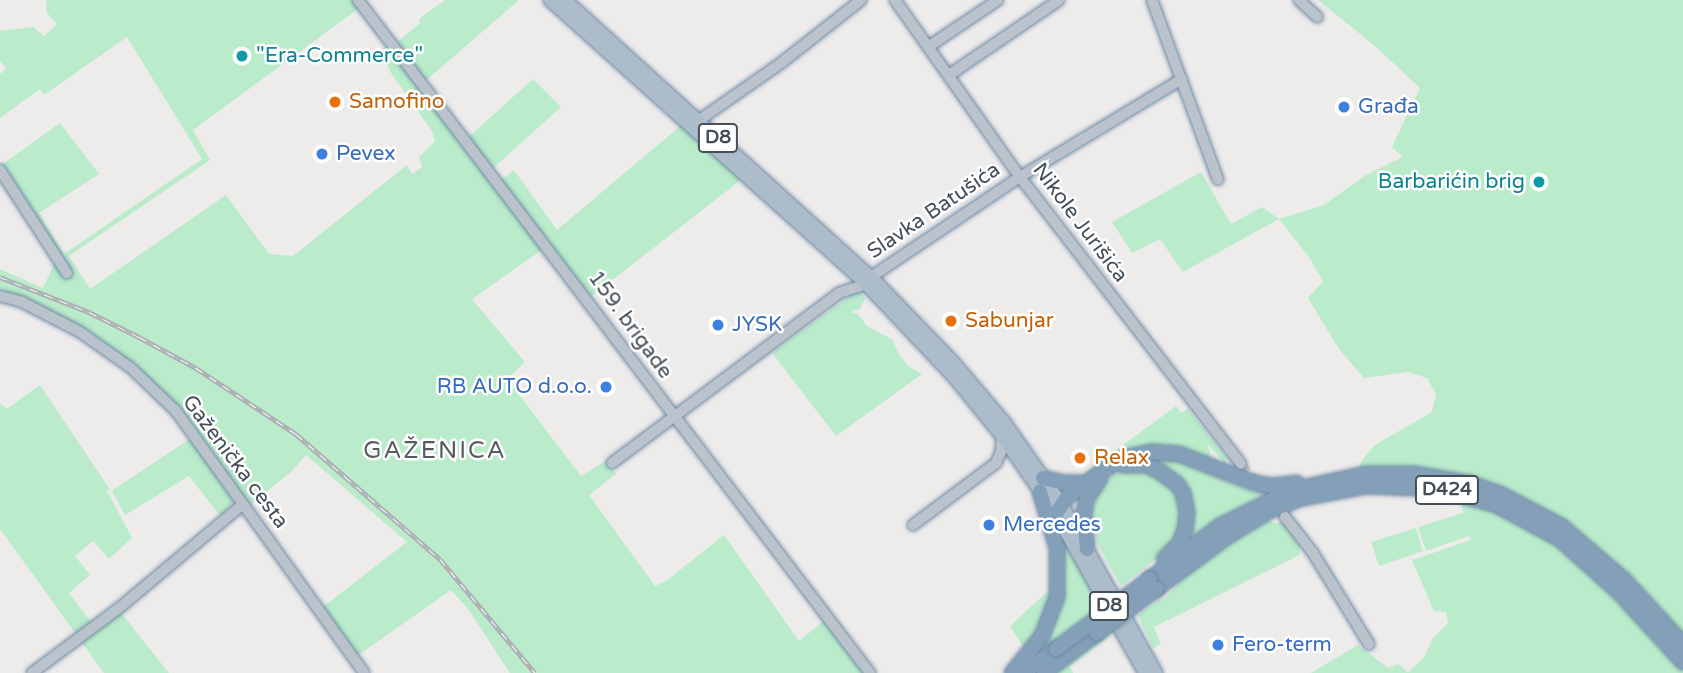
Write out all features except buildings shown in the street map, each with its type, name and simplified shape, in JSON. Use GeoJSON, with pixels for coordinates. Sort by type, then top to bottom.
{"type":"FeatureCollection","features":[{"type":"Feature","properties":{"kind":"highway"},"geometry":{"type":"LineString","coordinates":[[1058,508],[1086,484],[1121,460],[1159,452],[1179,454],[1254,483],[1274,486],[1312,484]]}},
{"type":"Feature","properties":{"kind":"highway"},"geometry":{"type":"LineString","coordinates":[[1087,550],[1084,513],[1087,498],[1097,480],[1120,466],[1133,464],[1159,471],[1177,484],[1183,493],[1186,520],[1179,544],[1153,570],[1153,584]]}},
{"type":"Feature","properties":{"kind":"highway","name":"D424"},"geometry":{"type":"LineString","coordinates":[[1044,673],[1097,633],[1220,526],[1260,504],[1312,484],[1366,474],[1413,474],[1472,484],[1500,494],[1561,526],[1596,554],[1683,644]]}},
{"type":"Feature","properties":{"kind":"highway"},"geometry":{"type":"LineString","coordinates":[[1012,673],[1035,647],[1053,609],[1058,582],[1057,548],[1042,485],[1086,484]]}},
{"type":"Feature","properties":{"kind":"highway","name":"D424"},"geometry":{"type":"LineString","coordinates":[[1024,673],[1153,584],[1269,511],[1302,498],[1367,486],[1440,489],[1497,505],[1560,539],[1619,592],[1683,662]]}},
{"type":"Feature","properties":{"kind":"highway"},"geometry":{"type":"LineString","coordinates":[[1056,673],[1093,642],[1097,633]]}},
{"type":"Feature","properties":{"kind":"main road","name":"D8"},"geometry":{"type":"LineString","coordinates":[[550,0],[847,268],[868,281],[1002,436],[1019,463],[1042,485]]}},
{"type":"Feature","properties":{"kind":"main road","name":"D8"},"geometry":{"type":"LineString","coordinates":[[565,0],[953,361],[1003,422],[1087,550],[1156,673]]}},
{"type":"Feature","properties":{"kind":"main road","name":"D8"},"geometry":{"type":"LineString","coordinates":[[1058,508],[1145,673]]}},
{"type":"Feature","properties":{"kind":"street","name":"159. brigade"},"geometry":{"type":"LineString","coordinates":[[358,0],[589,299],[675,417],[870,673]]}},
{"type":"Feature","properties":{"kind":"street"},"geometry":{"type":"LineString","coordinates":[[698,121],[781,63],[861,0]]}},
{"type":"Feature","properties":{"kind":"street","name":"Nikole Jurišića"},"geometry":{"type":"LineString","coordinates":[[895,0],[1020,177],[1241,464]]}},
{"type":"Feature","properties":{"kind":"street"},"geometry":{"type":"LineString","coordinates":[[928,47],[998,0]]}},
{"type":"Feature","properties":{"kind":"street"},"geometry":{"type":"LineString","coordinates":[[949,75],[1059,0]]}},
{"type":"Feature","properties":{"kind":"street"},"geometry":{"type":"LineString","coordinates":[[1152,0],[1218,179]]}},
{"type":"Feature","properties":{"kind":"street"},"geometry":{"type":"LineString","coordinates":[[1299,0],[1317,17]]}},
{"type":"Feature","properties":{"kind":"street","name":"Slavka Batušića"},"geometry":{"type":"LineString","coordinates":[[611,463],[839,293],[868,281],[1020,177],[1182,79]]}},
{"type":"Feature","properties":{"kind":"street"},"geometry":{"type":"LineString","coordinates":[[0,170],[67,273]]}},
{"type":"Feature","properties":{"kind":"street"},"geometry":{"type":"LineString","coordinates":[[839,293],[847,268]]}},
{"type":"Feature","properties":{"kind":"street","name":"Gaženička cesta"},"geometry":{"type":"LineString","coordinates":[[0,296],[22,302],[80,332],[131,368],[176,411],[364,673]]}},
{"type":"Feature","properties":{"kind":"street"},"geometry":{"type":"LineString","coordinates":[[913,525],[996,463],[1001,452],[1002,436]]}},
{"type":"Feature","properties":{"kind":"street"},"geometry":{"type":"LineString","coordinates":[[996,463],[1019,463]]}},
{"type":"Feature","properties":{"kind":"street"},"geometry":{"type":"LineString","coordinates":[[32,673],[118,609],[243,504]]}},
{"type":"Feature","properties":{"kind":"street"},"geometry":{"type":"LineString","coordinates":[[1285,517],[1313,553],[1369,644]]}},
{"type":"Feature","properties":{"kind":"green space"},"geometry":{"type":"Polygon","coordinates":[[[46,0],[358,0],[362,6],[193,130],[210,160],[69,256],[90,289],[226,195],[269,254],[293,256],[407,165],[412,174],[422,167],[419,157],[435,141],[432,131],[391,73],[384,58],[384,48],[390,44],[393,46],[420,23],[419,19],[445,0],[519,0],[422,84],[465,140],[533,79],[561,107],[490,171],[499,182],[514,170],[557,230],[685,122],[746,176],[588,299],[547,246],[472,299],[525,362],[507,379],[581,476],[607,460],[616,474],[589,495],[655,586],[666,581],[724,535],[799,641],[826,619],[870,673],[510,673],[468,609],[451,590],[354,658],[319,610],[407,542],[306,455],[291,472],[246,508],[176,411],[131,368],[80,332],[0,296],[0,269],[43,288],[57,257],[0,166],[60,123],[99,174],[39,213],[64,254],[202,159],[127,37],[44,95],[40,89],[0,118],[0,74],[6,69],[0,61],[0,31],[33,27],[44,36],[57,24],[47,13],[46,0]]]}},
{"type":"Feature","properties":{"kind":"green space"},"geometry":{"type":"Polygon","coordinates":[[[1318,0],[1683,0],[1683,673],[1311,673],[1358,645],[1388,668],[1398,664],[1408,672],[1423,659],[1433,638],[1448,623],[1446,612],[1434,611],[1412,560],[1471,540],[1469,536],[1426,551],[1418,527],[1463,513],[1458,487],[1353,481],[1362,460],[1375,445],[1432,412],[1436,394],[1427,378],[1408,372],[1364,378],[1339,349],[1308,298],[1323,281],[1309,257],[1279,219],[1324,205],[1366,175],[1403,157],[1392,147],[1420,88],[1375,46],[1318,0]]]}},
{"type":"Feature","properties":{"kind":"green space"},"geometry":{"type":"Polygon","coordinates":[[[1201,172],[1231,224],[1262,207],[1279,219],[1183,272],[1160,239],[1132,253],[1112,222],[1201,172]]]}},
{"type":"Feature","properties":{"kind":"green space"},"geometry":{"type":"Polygon","coordinates":[[[855,292],[861,293],[865,299],[859,310],[853,310],[852,313],[858,314],[867,326],[893,340],[908,366],[922,374],[836,436],[772,353],[855,292]]]}},
{"type":"Feature","properties":{"kind":"green space"},"geometry":{"type":"Polygon","coordinates":[[[40,385],[111,491],[106,489],[132,538],[109,559],[93,541],[75,556],[90,575],[69,593],[94,626],[118,609],[169,673],[104,673],[0,529],[0,403],[7,409],[40,385]]]}},
{"type":"Feature","properties":{"kind":"green space"},"geometry":{"type":"Polygon","coordinates":[[[1176,406],[1181,413],[1188,409],[1229,460],[1224,458],[1230,470],[1207,443],[1213,463],[1165,446],[1149,445],[1118,454],[1080,477],[1176,406]]]}},
{"type":"Feature","properties":{"kind":"green space"},"geometry":{"type":"Polygon","coordinates":[[[190,439],[232,496],[232,503],[221,517],[189,476],[125,515],[111,491],[190,439]]]}},
{"type":"Feature","properties":{"kind":"green space"},"geometry":{"type":"Polygon","coordinates":[[[1147,458],[1175,459],[1254,492],[1281,489],[1240,508],[1185,545],[1191,513],[1147,458]]]}},
{"type":"Feature","properties":{"kind":"green space"},"geometry":{"type":"Polygon","coordinates":[[[1129,470],[1144,471],[1169,485],[1176,495],[1182,516],[1179,532],[1170,548],[1121,586],[1099,547],[1091,518],[1100,486],[1113,475],[1129,470]]]}},
{"type":"Feature","properties":{"kind":"green space"},"geometry":{"type":"Polygon","coordinates":[[[1269,520],[1277,524],[1281,521],[1300,545],[1299,555],[1154,627],[1161,644],[1153,648],[1138,615],[1158,600],[1165,599],[1189,572],[1219,549],[1269,520]]]}},
{"type":"Feature","properties":{"kind":"green space"},"geometry":{"type":"Polygon","coordinates":[[[1062,526],[1124,625],[1070,666],[1073,673],[1024,673],[1029,655],[1010,626],[1058,582],[1062,526]]]}},
{"type":"Feature","properties":{"kind":"green space"},"geometry":{"type":"Polygon","coordinates":[[[1416,528],[1423,551],[1379,566],[1371,542],[1416,528]]]}},
{"type":"Feature","properties":{"kind":"tunnel"},"geometry":{"type":"LineString","coordinates":[[1241,464],[1274,504]]}},
{"type":"Feature","properties":{"kind":"railway"},"geometry":{"type":"LineString","coordinates":[[0,277],[89,312],[139,337],[196,368],[296,434],[440,559],[535,673]]}},
{"type":"Feature","properties":{"kind":"place","name":"\"Era-Commerce\""},"geometry":{"type":"Point","coordinates":[242,56]}},
{"type":"Feature","properties":{"kind":"place","name":"Samofino"},"geometry":{"type":"Point","coordinates":[335,102]}},
{"type":"Feature","properties":{"kind":"place","name":"Građa"},"geometry":{"type":"Point","coordinates":[1344,107]}},
{"type":"Feature","properties":{"kind":"place","name":"Pevex"},"geometry":{"type":"Point","coordinates":[322,154]}},
{"type":"Feature","properties":{"kind":"place","name":"Barbarićin brig"},"geometry":{"type":"Point","coordinates":[1539,182]}},
{"type":"Feature","properties":{"kind":"place","name":"Sabunjar"},"geometry":{"type":"Point","coordinates":[951,321]}},
{"type":"Feature","properties":{"kind":"place","name":"JYSK"},"geometry":{"type":"Point","coordinates":[718,325]}},
{"type":"Feature","properties":{"kind":"place","name":"RB AUTO d.o.o."},"geometry":{"type":"Point","coordinates":[606,387]}},
{"type":"Feature","properties":{"kind":"place","name":"Relax"},"geometry":{"type":"Point","coordinates":[1080,458]}},
{"type":"Feature","properties":{"kind":"place","name":"Mercedes"},"geometry":{"type":"Point","coordinates":[989,525]}},
{"type":"Feature","properties":{"kind":"place","name":"Fero-term"},"geometry":{"type":"Point","coordinates":[1218,645]}},
{"type":"Feature","properties":{"kind":"district","name":"GAŽENICA"},"geometry":{"type":"Point","coordinates":[435,451]}}]}
